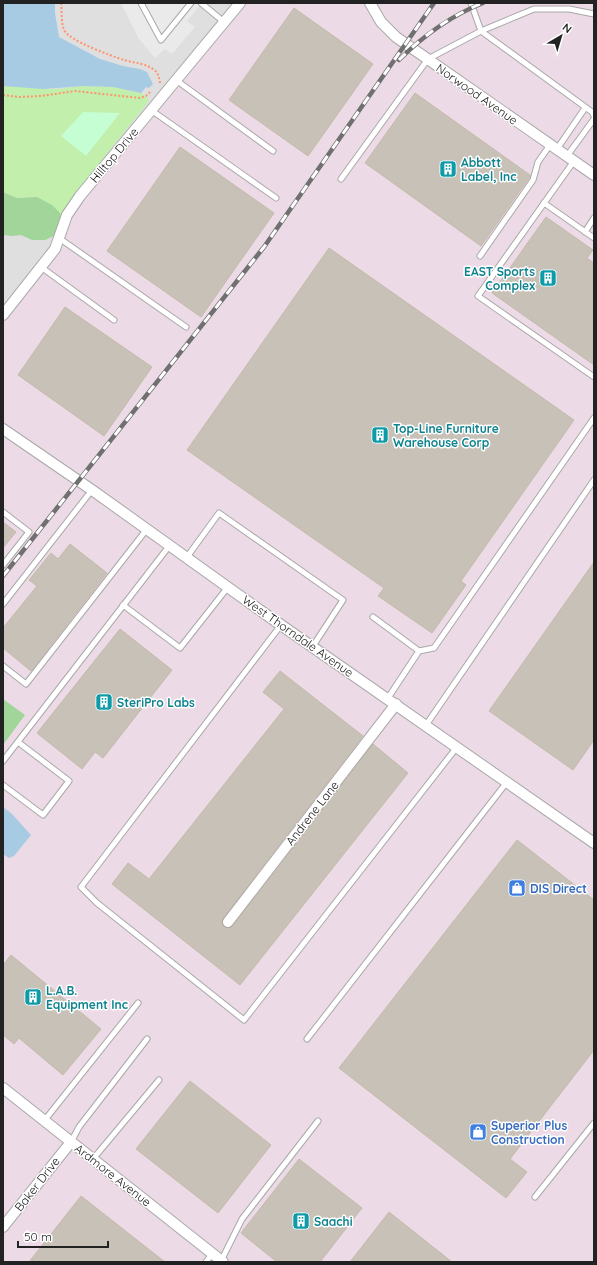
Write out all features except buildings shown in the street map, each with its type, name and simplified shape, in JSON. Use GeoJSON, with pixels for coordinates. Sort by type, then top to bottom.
{"type":"FeatureCollection","features":[{"type":"Feature","properties":{"kind":"street","name":"Hilltop Drive"},"geometry":{"type":"LineString","coordinates":[[3,315],[55,249],[67,215],[80,196],[240,3]]}},
{"type":"Feature","properties":{"kind":"street","name":"Norwood Avenue"},"geometry":{"type":"LineString","coordinates":[[370,3],[382,22],[396,37],[594,175]]}},
{"type":"Feature","properties":{"kind":"street","name":"West Thorndale Avenue"},"geometry":{"type":"LineString","coordinates":[[3,429],[594,843]]}},
{"type":"Feature","properties":{"kind":"street","name":"Andrene Lane"},"geometry":{"type":"LineString","coordinates":[[228,922],[392,701]]}},
{"type":"Feature","properties":{"kind":"street","name":"Ardmore Avenue"},"geometry":{"type":"LineString","coordinates":[[3,1088],[93,1159],[209,1258],[222,1262]]}},
{"type":"Feature","properties":{"kind":"street","name":"Baker Drive"},"geometry":{"type":"LineString","coordinates":[[3,1227],[71,1142]]}},
{"type":"Feature","properties":{"kind":"lane"},"geometry":{"type":"LineString","coordinates":[[141,3],[161,40],[191,3]]}},
{"type":"Feature","properties":{"kind":"lane"},"geometry":{"type":"LineString","coordinates":[[200,3],[224,22]]}},
{"type":"Feature","properties":{"kind":"lane"},"geometry":{"type":"LineString","coordinates":[[470,3],[481,31],[594,114],[571,159],[544,203],[478,296],[594,377]]}},
{"type":"Feature","properties":{"kind":"lane"},"geometry":{"type":"LineString","coordinates":[[341,179],[428,59],[481,31],[534,10],[569,9],[594,14]]}},
{"type":"Feature","properties":{"kind":"lane"},"geometry":{"type":"LineString","coordinates":[[176,80],[273,151]]}},
{"type":"Feature","properties":{"kind":"lane"},"geometry":{"type":"LineString","coordinates":[[480,256],[533,180],[538,162],[554,147],[585,108]]}},
{"type":"Feature","properties":{"kind":"lane"},"geometry":{"type":"LineString","coordinates":[[151,110],[276,198]]}},
{"type":"Feature","properties":{"kind":"lane"},"geometry":{"type":"LineString","coordinates":[[544,203],[594,238]]}},
{"type":"Feature","properties":{"kind":"lane"},"geometry":{"type":"LineString","coordinates":[[585,232],[594,218]]}},
{"type":"Feature","properties":{"kind":"lane"},"geometry":{"type":"LineString","coordinates":[[59,238],[186,327]]}},
{"type":"Feature","properties":{"kind":"lane"},"geometry":{"type":"LineString","coordinates":[[41,267],[114,320]]}},
{"type":"Feature","properties":{"kind":"lane"},"geometry":{"type":"LineString","coordinates":[[373,617],[419,651],[434,648],[594,418]]}},
{"type":"Feature","properties":{"kind":"lane"},"geometry":{"type":"LineString","coordinates":[[426,725],[594,480]]}},
{"type":"Feature","properties":{"kind":"lane"},"geometry":{"type":"LineString","coordinates":[[3,604],[92,490]]}},
{"type":"Feature","properties":{"kind":"lane"},"geometry":{"type":"LineString","coordinates":[[3,512],[29,532],[3,565]]}},
{"type":"Feature","properties":{"kind":"lane"},"geometry":{"type":"LineString","coordinates":[[186,556],[219,512],[343,600],[313,646]]}},
{"type":"Feature","properties":{"kind":"lane"},"geometry":{"type":"LineString","coordinates":[[3,666],[26,684],[147,529]]}},
{"type":"Feature","properties":{"kind":"lane"},"geometry":{"type":"LineString","coordinates":[[3,761],[170,545]]}},
{"type":"Feature","properties":{"kind":"lane"},"geometry":{"type":"LineString","coordinates":[[123,605],[180,648],[228,587]]}},
{"type":"Feature","properties":{"kind":"lane"},"geometry":{"type":"LineString","coordinates":[[281,624],[81,887],[97,903],[244,1020],[457,746]]}},
{"type":"Feature","properties":{"kind":"lane"},"geometry":{"type":"LineString","coordinates":[[392,701],[419,651]]}},
{"type":"Feature","properties":{"kind":"lane"},"geometry":{"type":"LineString","coordinates":[[3,785],[43,815],[69,781],[18,742]]}},
{"type":"Feature","properties":{"kind":"lane"},"geometry":{"type":"LineString","coordinates":[[307,1039],[507,782]]}},
{"type":"Feature","properties":{"kind":"lane"},"geometry":{"type":"LineString","coordinates":[[44,1121],[138,1003]]}},
{"type":"Feature","properties":{"kind":"lane"},"geometry":{"type":"LineString","coordinates":[[71,1142],[79,1127],[147,1039]]}},
{"type":"Feature","properties":{"kind":"lane"},"geometry":{"type":"LineString","coordinates":[[93,1159],[159,1080]]}},
{"type":"Feature","properties":{"kind":"lane"},"geometry":{"type":"LineString","coordinates":[[222,1262],[242,1219],[318,1121]]}},
{"type":"Feature","properties":{"kind":"lane"},"geometry":{"type":"LineString","coordinates":[[535,1197],[594,1123]]}},
{"type":"Feature","properties":{"kind":"path"},"geometry":{"type":"LineString","coordinates":[[61,3],[64,29],[67,35],[124,60],[144,64],[154,69],[158,74],[160,82],[156,86]]}},
{"type":"Feature","properties":{"kind":"path"},"geometry":{"type":"LineString","coordinates":[[3,95],[20,97],[41,96],[75,91],[140,98],[146,96],[152,91]]}},
{"type":"Feature","properties":{"kind":"shaded area"},"geometry":{"type":"Polygon","coordinates":[[[3,3],[239,3],[55,249],[3,313],[3,3]]]}},
{"type":"Feature","properties":{"kind":"shaded area"},"geometry":{"type":"Polygon","coordinates":[[[121,3],[202,3],[187,21],[195,27],[172,54],[165,49],[155,58],[139,39],[121,3]]]}},
{"type":"Feature","properties":{"kind":"shaded area"},"geometry":{"type":"Polygon","coordinates":[[[239,3],[594,3],[594,1262],[3,1262],[3,313],[41,267],[67,215],[239,3]]]}},
{"type":"Feature","properties":{"kind":"green space"},"geometry":{"type":"Polygon","coordinates":[[[3,86],[57,89],[84,86],[113,87],[141,93],[148,98],[149,101],[77,191],[65,208],[62,219],[52,205],[37,197],[17,198],[3,192],[3,86]]]}},
{"type":"Feature","properties":{"kind":"green space"},"geometry":{"type":"Polygon","coordinates":[[[83,112],[120,113],[86,156],[61,136],[83,112]]]}},
{"type":"Feature","properties":{"kind":"green space"},"geometry":{"type":"Polygon","coordinates":[[[3,192],[17,198],[37,197],[52,205],[60,213],[62,219],[54,236],[45,240],[32,240],[21,235],[3,235],[3,192]]]}},
{"type":"Feature","properties":{"kind":"green space"},"geometry":{"type":"Polygon","coordinates":[[[3,699],[25,715],[3,745],[3,699]]]}},
{"type":"Feature","properties":{"kind":"water"},"geometry":{"type":"Polygon","coordinates":[[[3,3],[55,3],[59,37],[100,59],[147,72],[153,84],[149,88],[146,87],[141,93],[113,87],[84,86],[43,89],[3,86],[3,3]]]}},
{"type":"Feature","properties":{"kind":"water"},"geometry":{"type":"Polygon","coordinates":[[[3,807],[11,813],[31,835],[14,856],[9,858],[3,854],[3,807]]]}},
{"type":"Feature","properties":{"kind":"railway"},"geometry":{"type":"LineString","coordinates":[[3,576],[264,247],[434,3]]}},
{"type":"Feature","properties":{"kind":"railway"},"geometry":{"type":"LineString","coordinates":[[399,60],[418,42],[438,27],[459,14],[483,3]]}},
{"type":"Feature","properties":{"kind":"place","name":"Abbott Label, Inc"},"geometry":{"type":"Point","coordinates":[448,169]}},
{"type":"Feature","properties":{"kind":"place","name":"EAST Sports Complex"},"geometry":{"type":"Point","coordinates":[548,278]}},
{"type":"Feature","properties":{"kind":"place","name":"Top-Line Furniture Warehouse Corp"},"geometry":{"type":"Point","coordinates":[380,435]}},
{"type":"Feature","properties":{"kind":"place","name":"SteriPro Labs"},"geometry":{"type":"Point","coordinates":[104,702]}},
{"type":"Feature","properties":{"kind":"place","name":"DIS Direct"},"geometry":{"type":"Point","coordinates":[517,888]}},
{"type":"Feature","properties":{"kind":"place","name":"L.A.B. Equipment Inc"},"geometry":{"type":"Point","coordinates":[33,997]}},
{"type":"Feature","properties":{"kind":"place","name":"Superior Plus Construction"},"geometry":{"type":"Point","coordinates":[478,1132]}},
{"type":"Feature","properties":{"kind":"place","name":"Saachi"},"geometry":{"type":"Point","coordinates":[301,1221]}}]}
